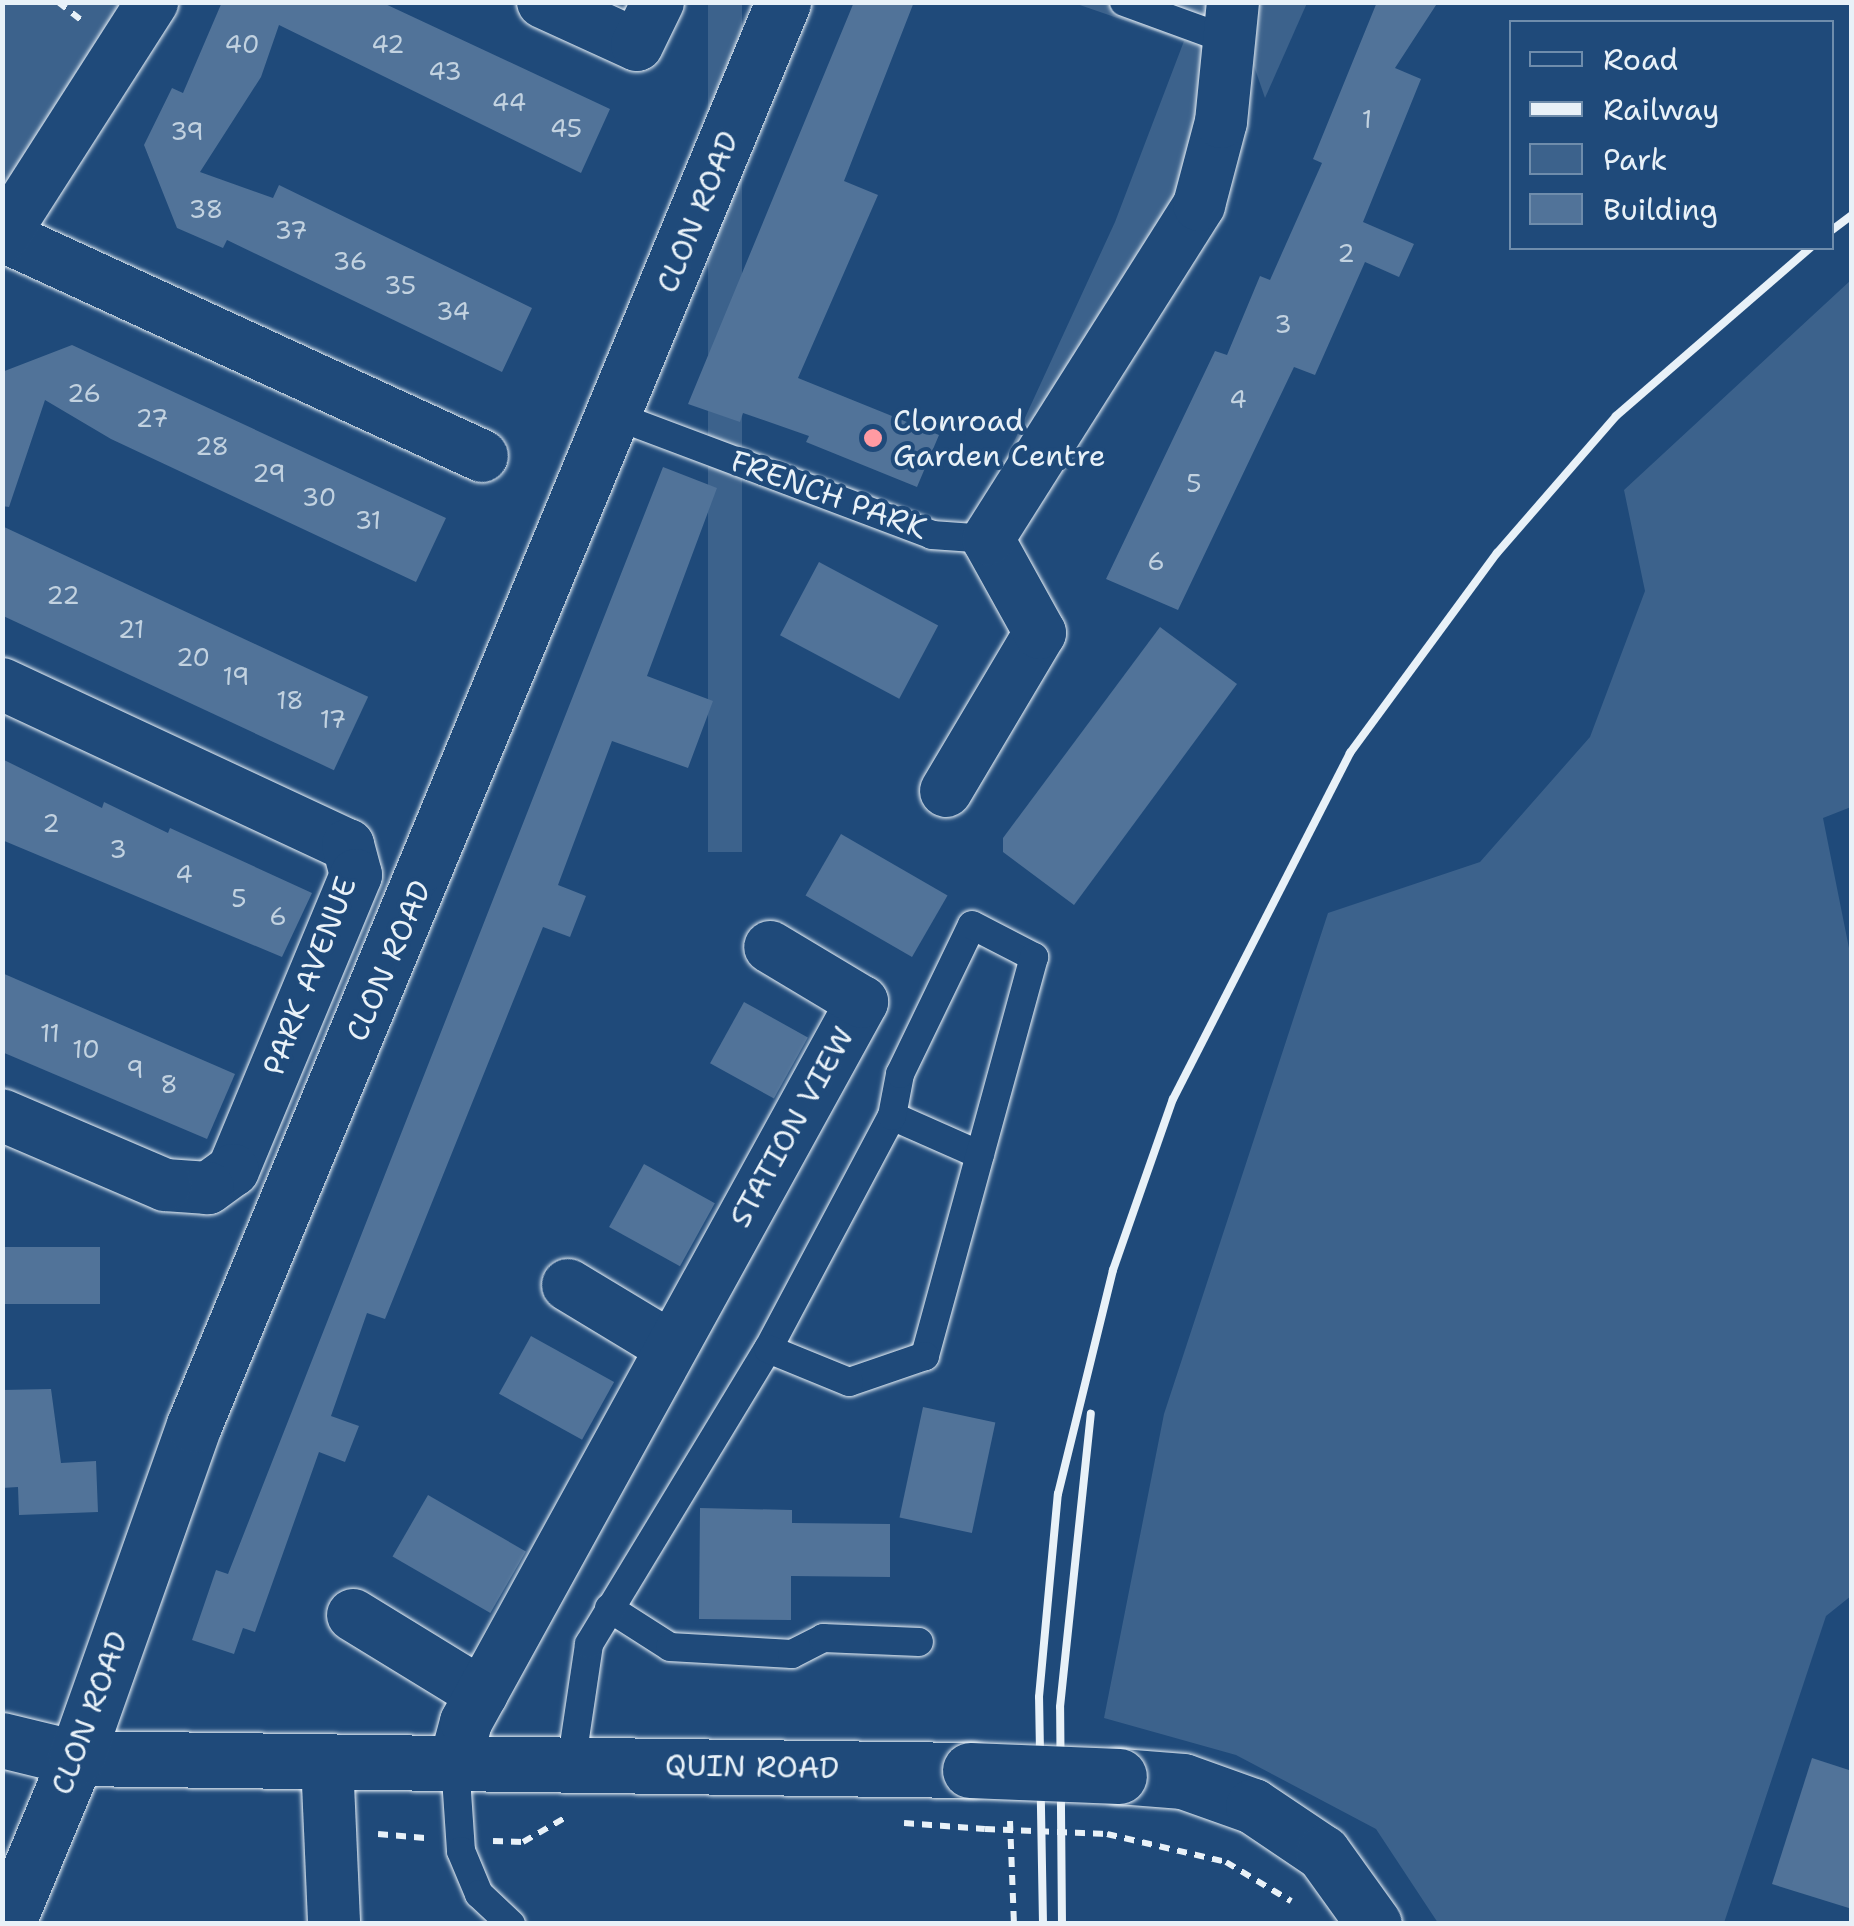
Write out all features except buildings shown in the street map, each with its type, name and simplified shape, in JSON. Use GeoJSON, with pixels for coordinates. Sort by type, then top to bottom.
{"type":"FeatureCollection","features":[{"type":"Feature","properties":{"kind":"main road","name":"CLON ROAD"},"geometry":{"type":"LineString","coordinates":[[7,1924],[76,1758],[194,1425],[616,416],[782,2]]}},
{"type":"Feature","properties":{"kind":"main road","name":"QUIN ROAD"},"geometry":{"type":"LineString","coordinates":[[2,1740],[76,1758],[970,1770],[1183,1782],[1253,1806],[1324,1853],[1374,1924]]}},
{"type":"Feature","properties":{"kind":"street"},"geometry":{"type":"LineString","coordinates":[[152,2],[3,237],[482,456]]}},
{"type":"Feature","properties":{"kind":"street"},"geometry":{"type":"LineString","coordinates":[[544,2],[637,46],[658,2]]}},
{"type":"Feature","properties":{"kind":"street"},"geometry":{"type":"LineString","coordinates":[[946,791],[1040,634],[988,540],[1199,205],[1221,122],[1232,22]]}},
{"type":"Feature","properties":{"kind":"street","name":"PARK AVENUE"},"geometry":{"type":"LineString","coordinates":[[2,684],[348,845],[356,875],[233,1170],[208,1188],[165,1185],[2,1115]]}},
{"type":"Feature","properties":{"kind":"street","name":"STATION VIEW"},"geometry":{"type":"LineString","coordinates":[[455,1763],[482,1694],[669,1346],[862,1002],[770,948]]}},
{"type":"Feature","properties":{"kind":"street"},"geometry":{"type":"LineString","coordinates":[[568,1285],[669,1346]]}},
{"type":"Feature","properties":{"kind":"street"},"geometry":{"type":"LineString","coordinates":[[353,1615],[482,1694]]}},
{"type":"Feature","properties":{"kind":"street"},"geometry":{"type":"LineString","coordinates":[[326,1762],[334,1924]]}},
{"type":"Feature","properties":{"kind":"lane"},"geometry":{"type":"LineString","coordinates":[[1124,2],[1232,22]]}},
{"type":"Feature","properties":{"kind":"lane","name":"FRENCH PARK"},"geometry":{"type":"LineString","coordinates":[[616,416],[932,535],[988,540]]}},
{"type":"Feature","properties":{"kind":"lane"},"geometry":{"type":"LineString","coordinates":[[571,1765],[589,1644],[768,1349],[892,1116],[900,1074],[972,924],[1034,957],[925,1356],[849,1382],[768,1349]]}},
{"type":"Feature","properties":{"kind":"lane"},"geometry":{"type":"LineString","coordinates":[[892,1116],[980,1155]]}},
{"type":"Feature","properties":{"kind":"lane"},"geometry":{"type":"LineString","coordinates":[[609,1608],[670,1647],[792,1654],[822,1638],[919,1642]]}},
{"type":"Feature","properties":{"kind":"lane"},"geometry":{"type":"LineString","coordinates":[[455,1763],[461,1851],[479,1894],[512,1924]]}},
{"type":"Feature","properties":{"kind":"path"},"geometry":{"type":"LineString","coordinates":[[1010,1815],[1014,1924]]}},
{"type":"Feature","properties":{"kind":"path"},"geometry":{"type":"LineString","coordinates":[[985,1829],[1107,1834],[1226,1862],[1300,1910]]}},
{"type":"Feature","properties":{"kind":"green space"},"geometry":{"type":"Polygon","coordinates":[[[3,3],[125,3],[3,196],[3,3]]]}},
{"type":"Feature","properties":{"kind":"green space"},"geometry":{"type":"Polygon","coordinates":[[[708,3],[742,3],[742,852],[708,852],[708,3]]]}},
{"type":"Feature","properties":{"kind":"green space"},"geometry":{"type":"Polygon","coordinates":[[[1074,3],[1215,3],[1210,86],[1171,213],[995,483],[1115,222],[1184,41],[1074,3]]]}},
{"type":"Feature","properties":{"kind":"green space"},"geometry":{"type":"Polygon","coordinates":[[[1259,3],[1307,3],[1265,98],[1254,66],[1259,3]]]}},
{"type":"Feature","properties":{"kind":"green space"},"geometry":{"type":"Polygon","coordinates":[[[1851,280],[1851,807],[1823,818],[1852,963],[1851,1596],[1826,1616],[1724,1923],[1438,1923],[1376,1829],[1236,1755],[1104,1718],[1164,1414],[1328,913],[1480,862],[1590,737],[1645,591],[1624,490],[1851,280]]]}},
{"type":"Feature","properties":{"kind":"railway"},"geometry":{"type":"LineString","coordinates":[[1834,228],[1852,215]]}},
{"type":"Feature","properties":{"kind":"railway"},"geometry":{"type":"LineString","coordinates":[[1043,1924],[1039,1697],[1058,1494],[1113,1270],[1173,1099],[1350,753],[1497,553],[1616,416],[1808,250]]}},
{"type":"Feature","properties":{"kind":"railway"},"geometry":{"type":"LineString","coordinates":[[1062,1924],[1060,1707],[1091,1414]]}},
{"type":"Feature","properties":{"kind":"place","name":"Clonroad Garden Centre"},"geometry":{"type":"Point","coordinates":[873,438]}}]}
